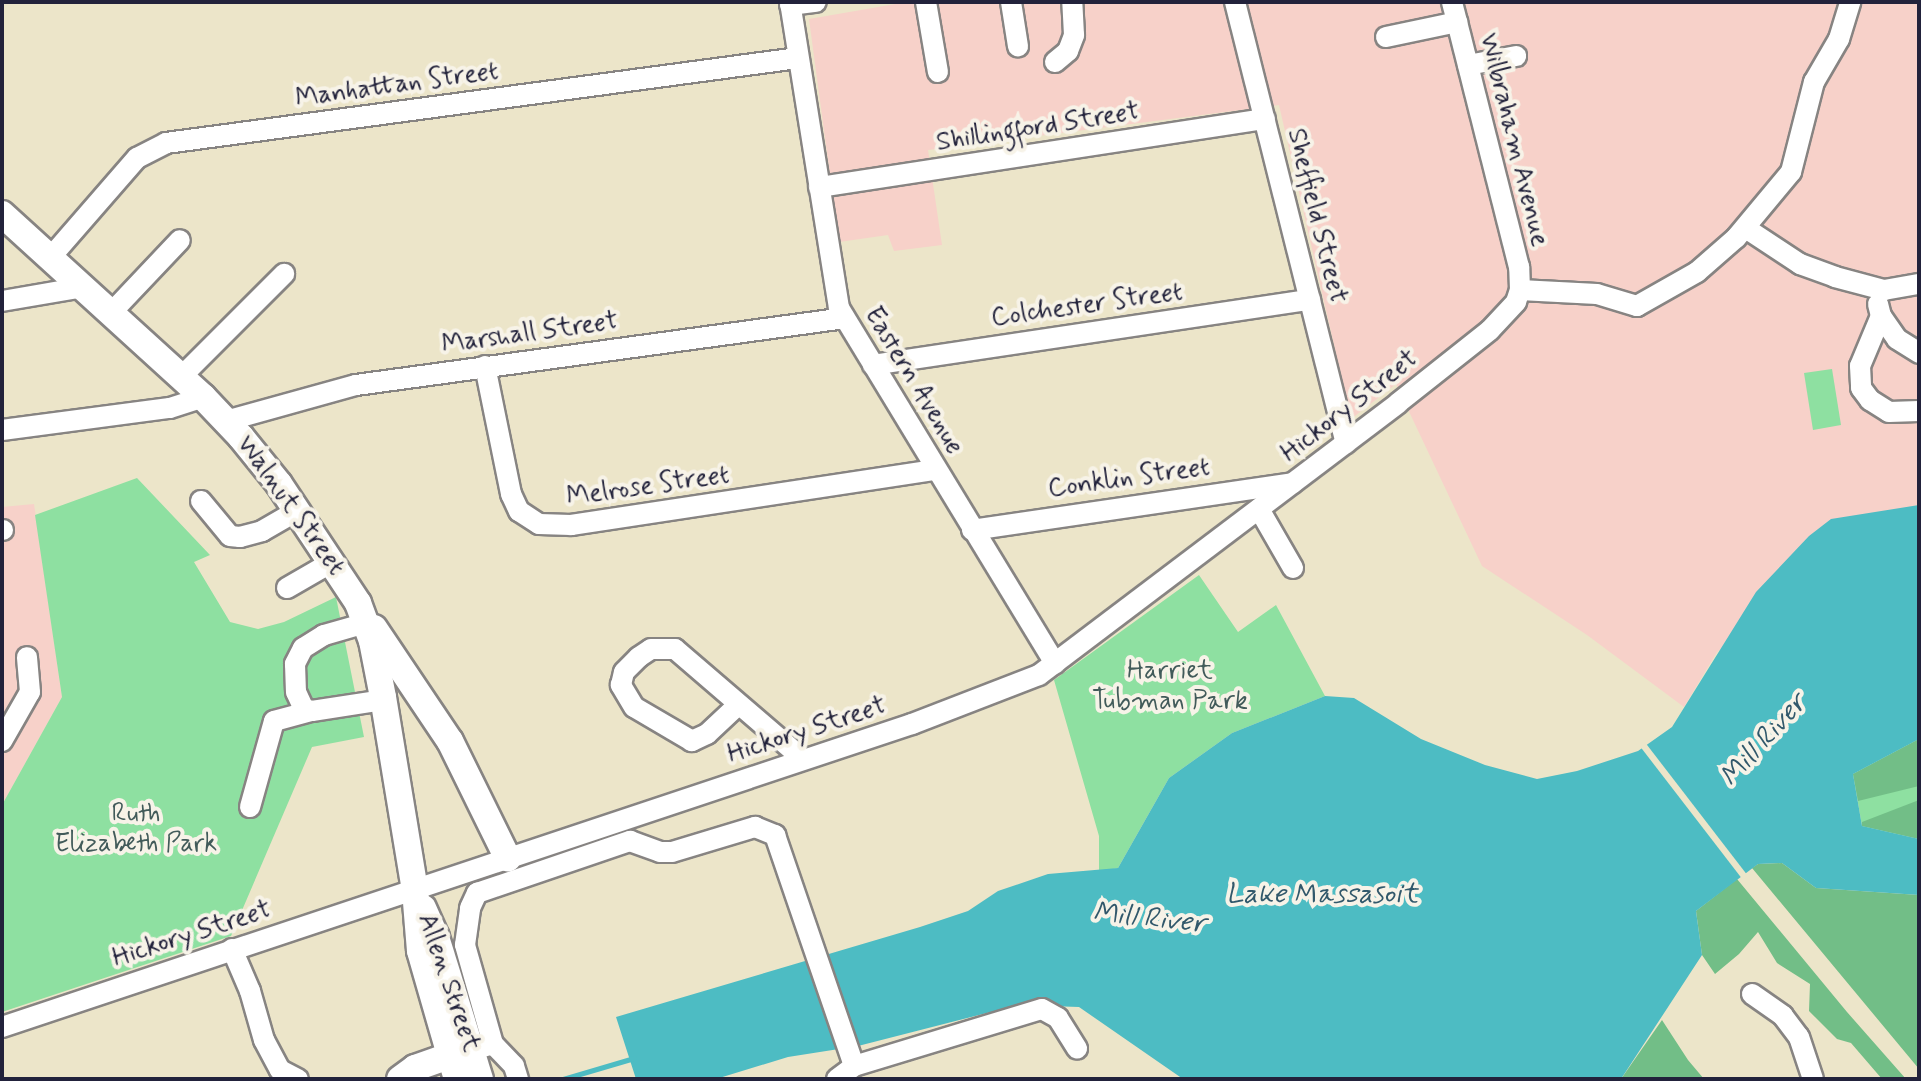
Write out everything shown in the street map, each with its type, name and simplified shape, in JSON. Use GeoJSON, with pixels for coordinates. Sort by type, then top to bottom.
{"type":"FeatureCollection","features":[{"type":"Feature","properties":{"kind":"main road","name":"Walnut Street"},"geometry":{"type":"LineString","coordinates":[[2,214],[226,421],[260,458],[332,562],[362,613],[384,700],[415,890]]}},
{"type":"Feature","properties":{"kind":"main road"},"geometry":{"type":"LineString","coordinates":[[362,613],[433,712],[512,868]]}},
{"type":"Feature","properties":{"kind":"main road","name":"Allen Street"},"geometry":{"type":"LineString","coordinates":[[415,890],[420,951],[480,1079]]}},
{"type":"Feature","properties":{"kind":"main road"},"geometry":{"type":"LineString","coordinates":[[400,1079],[415,1068],[468,1057]]}},
{"type":"Feature","properties":{"kind":"street"},"geometry":{"type":"LineString","coordinates":[[790,4],[816,2]]}},
{"type":"Feature","properties":{"kind":"street"},"geometry":{"type":"LineString","coordinates":[[926,2],[938,72]]}},
{"type":"Feature","properties":{"kind":"street"},"geometry":{"type":"LineString","coordinates":[[1011,2],[1018,46]]}},
{"type":"Feature","properties":{"kind":"street"},"geometry":{"type":"LineString","coordinates":[[1055,62],[1068,51],[1074,35],[1072,2]]}},
{"type":"Feature","properties":{"kind":"street","name":"Sheffield Street"},"geometry":{"type":"LineString","coordinates":[[1235,2],[1346,443]]}},
{"type":"Feature","properties":{"kind":"street"},"geometry":{"type":"LineString","coordinates":[[1520,290],[1597,294],[1637,306],[1697,272],[1747,229],[1791,172],[1814,82],[1839,39],[1850,2]]}},
{"type":"Feature","properties":{"kind":"street","name":"Eastern Avenue"},"geometry":{"type":"LineString","coordinates":[[790,4],[839,308],[1055,663]]}},
{"type":"Feature","properties":{"kind":"street"},"geometry":{"type":"LineString","coordinates":[[1386,37],[1455,12]]}},
{"type":"Feature","properties":{"kind":"street","name":"Wilbraham Avenue"},"geometry":{"type":"LineString","coordinates":[[1455,12],[1519,267],[1520,290]]}},
{"type":"Feature","properties":{"kind":"street"},"geometry":{"type":"LineString","coordinates":[[1468,65],[1516,56]]}},
{"type":"Feature","properties":{"kind":"street","name":"Manhattan Street"},"geometry":{"type":"LineString","coordinates":[[50,258],[137,158],[166,143],[798,58]]}},
{"type":"Feature","properties":{"kind":"street","name":"Shillingford Street"},"geometry":{"type":"LineString","coordinates":[[819,187],[1265,119]]}},
{"type":"Feature","properties":{"kind":"street"},"geometry":{"type":"LineString","coordinates":[[1747,229],[1800,264],[1874,288],[1892,290],[1919,284]]}},
{"type":"Feature","properties":{"kind":"street"},"geometry":{"type":"LineString","coordinates":[[111,313],[180,240]]}},
{"type":"Feature","properties":{"kind":"street"},"geometry":{"type":"LineString","coordinates":[[181,377],[284,274]]}},
{"type":"Feature","properties":{"kind":"street"},"geometry":{"type":"LineString","coordinates":[[2,301],[83,287]]}},
{"type":"Feature","properties":{"kind":"street"},"geometry":{"type":"LineString","coordinates":[[1874,288],[1881,316],[1897,339],[1919,353]]}},
{"type":"Feature","properties":{"kind":"street","name":"Hickory Street"},"geometry":{"type":"LineString","coordinates":[[2,1027],[415,890],[512,868],[1039,675],[1346,443],[1503,319],[1516,302],[1520,290]]}},
{"type":"Feature","properties":{"kind":"street","name":"Colchester Street"},"geometry":{"type":"LineString","coordinates":[[873,365],[1310,300]]}},
{"type":"Feature","properties":{"kind":"street"},"geometry":{"type":"LineString","coordinates":[[1881,316],[1860,366],[1861,388],[1870,400],[1889,412],[1919,411]]}},
{"type":"Feature","properties":{"kind":"street","name":"Marshall Street"},"geometry":{"type":"LineString","coordinates":[[226,421],[356,385],[844,318]]}},
{"type":"Feature","properties":{"kind":"street","name":"Melrose Street"},"geometry":{"type":"LineString","coordinates":[[485,366],[511,494],[519,511],[539,524],[586,523],[935,470]]}},
{"type":"Feature","properties":{"kind":"street"},"geometry":{"type":"LineString","coordinates":[[2,430],[170,408],[203,397]]}},
{"type":"Feature","properties":{"kind":"street","name":"Conklin Street"},"geometry":{"type":"LineString","coordinates":[[972,530],[1294,482]]}},
{"type":"Feature","properties":{"kind":"street"},"geometry":{"type":"LineString","coordinates":[[201,501],[230,536],[240,537],[262,531],[296,511]]}},
{"type":"Feature","properties":{"kind":"street"},"geometry":{"type":"LineString","coordinates":[[1259,509],[1293,568]]}},
{"type":"Feature","properties":{"kind":"street"},"geometry":{"type":"LineString","coordinates":[[287,588],[332,562]]}},
{"type":"Feature","properties":{"kind":"street"},"geometry":{"type":"LineString","coordinates":[[312,711],[304,709],[298,701],[294,675],[298,655],[324,635],[362,613]]}},
{"type":"Feature","properties":{"kind":"street"},"geometry":{"type":"LineString","coordinates":[[738,705],[707,734],[692,741],[634,707],[621,685],[624,672],[639,657],[664,646],[675,649],[803,759]]}},
{"type":"Feature","properties":{"kind":"street"},"geometry":{"type":"LineString","coordinates":[[2,741],[30,692],[27,657]]}},
{"type":"Feature","properties":{"kind":"street"},"geometry":{"type":"LineString","coordinates":[[250,807],[274,721],[312,711],[384,700]]}},
{"type":"Feature","properties":{"kind":"street"},"geometry":{"type":"LineString","coordinates":[[518,1079],[514,1066],[468,1057],[465,945],[470,908],[477,893],[512,868],[630,841],[660,852],[672,852],[755,827],[775,835],[854,1066]]}},
{"type":"Feature","properties":{"kind":"street"},"geometry":{"type":"LineString","coordinates":[[232,949],[250,991],[264,1040],[285,1076]]}},
{"type":"Feature","properties":{"kind":"street"},"geometry":{"type":"LineString","coordinates":[[1752,994],[1783,1016],[1799,1037],[1813,1079]]}},
{"type":"Feature","properties":{"kind":"street"},"geometry":{"type":"LineString","coordinates":[[837,1079],[854,1066],[1042,1009],[1052,1011],[1077,1048]]}},
{"type":"Feature","properties":{"kind":"shaded area"},"geometry":{"type":"Polygon","coordinates":[[[907,2],[1919,2],[1919,505],[1893,511],[1717,652],[1684,707],[1587,635],[1482,566],[1396,384],[1351,419],[1279,105],[928,150],[942,245],[894,251],[888,235],[839,242],[809,19],[907,2]]]}},
{"type":"Feature","properties":{"kind":"shaded area"},"geometry":{"type":"Polygon","coordinates":[[[34,504],[62,697],[2,805],[2,507],[34,504]]]}},
{"type":"Feature","properties":{"kind":"green space"},"geometry":{"type":"Polygon","coordinates":[[[1832,369],[1841,425],[1813,430],[1804,373],[1832,369]]]}},
{"type":"Feature","properties":{"kind":"green space","name":"Ruth Elizabeth Park"},"geometry":{"type":"Polygon","coordinates":[[[137,478],[210,555],[194,562],[230,622],[258,629],[284,622],[336,597],[364,737],[312,747],[231,936],[2,1012],[2,805],[62,697],[35,515],[137,478]]]}},
{"type":"Feature","properties":{"kind":"green space","name":"Harriet Tubman Park"},"geometry":{"type":"Polygon","coordinates":[[[1199,575],[1238,632],[1276,605],[1325,696],[1232,733],[1169,778],[1118,868],[1099,872],[1099,836],[1054,680],[1199,575]]]}},
{"type":"Feature","properties":{"kind":"green space"},"geometry":{"type":"Polygon","coordinates":[[[1919,739],[1919,839],[1862,826],[1853,774],[1919,739]]]}},
{"type":"Feature","properties":{"kind":"green space"},"geometry":{"type":"Polygon","coordinates":[[[1919,739],[1919,786],[1858,801],[1853,774],[1919,739]]]}},
{"type":"Feature","properties":{"kind":"green space"},"geometry":{"type":"Polygon","coordinates":[[[1919,800],[1919,839],[1862,826],[1862,822],[1919,800]]]}},
{"type":"Feature","properties":{"kind":"green space"},"geometry":{"type":"Polygon","coordinates":[[[1782,863],[1816,888],[1919,895],[1919,1069],[1752,868],[1758,864],[1782,863]]]}},
{"type":"Feature","properties":{"kind":"green space"},"geometry":{"type":"Polygon","coordinates":[[[1737,879],[1906,1079],[1882,1079],[1851,1043],[1837,1039],[1809,1011],[1810,984],[1777,963],[1758,932],[1739,954],[1715,974],[1702,955],[1696,911],[1737,879]]]}},
{"type":"Feature","properties":{"kind":"green space"},"geometry":{"type":"Polygon","coordinates":[[[1662,1020],[1688,1060],[1704,1079],[1621,1079],[1662,1020]]]}},
{"type":"Feature","properties":{"kind":"water","name":"Lake Massasoit"},"geometry":{"type":"Polygon","coordinates":[[[1919,505],[1919,739],[1853,774],[1862,826],[1919,839],[1919,895],[1816,888],[1782,863],[1758,864],[1696,911],[1702,955],[1621,1079],[1183,1079],[1079,1007],[1018,1005],[858,1046],[788,1057],[716,1079],[636,1079],[616,1017],[920,927],[968,911],[998,891],[1048,874],[1118,868],[1169,778],[1232,733],[1325,696],[1354,698],[1421,739],[1485,765],[1537,779],[1577,771],[1638,751],[1672,727],[1756,592],[1809,536],[1831,519],[1919,505]]]}},
{"type":"Feature","properties":{"kind":"pier"},"geometry":{"type":"Polygon","coordinates":[[[1644,741],[1748,876],[1743,880],[1639,745],[1644,741]]]}},
{"type":"Feature","properties":{"kind":"waterway","name":"Mill River"},"geometry":{"type":"LineString","coordinates":[[563,1079],[634,1058]]}}]}
